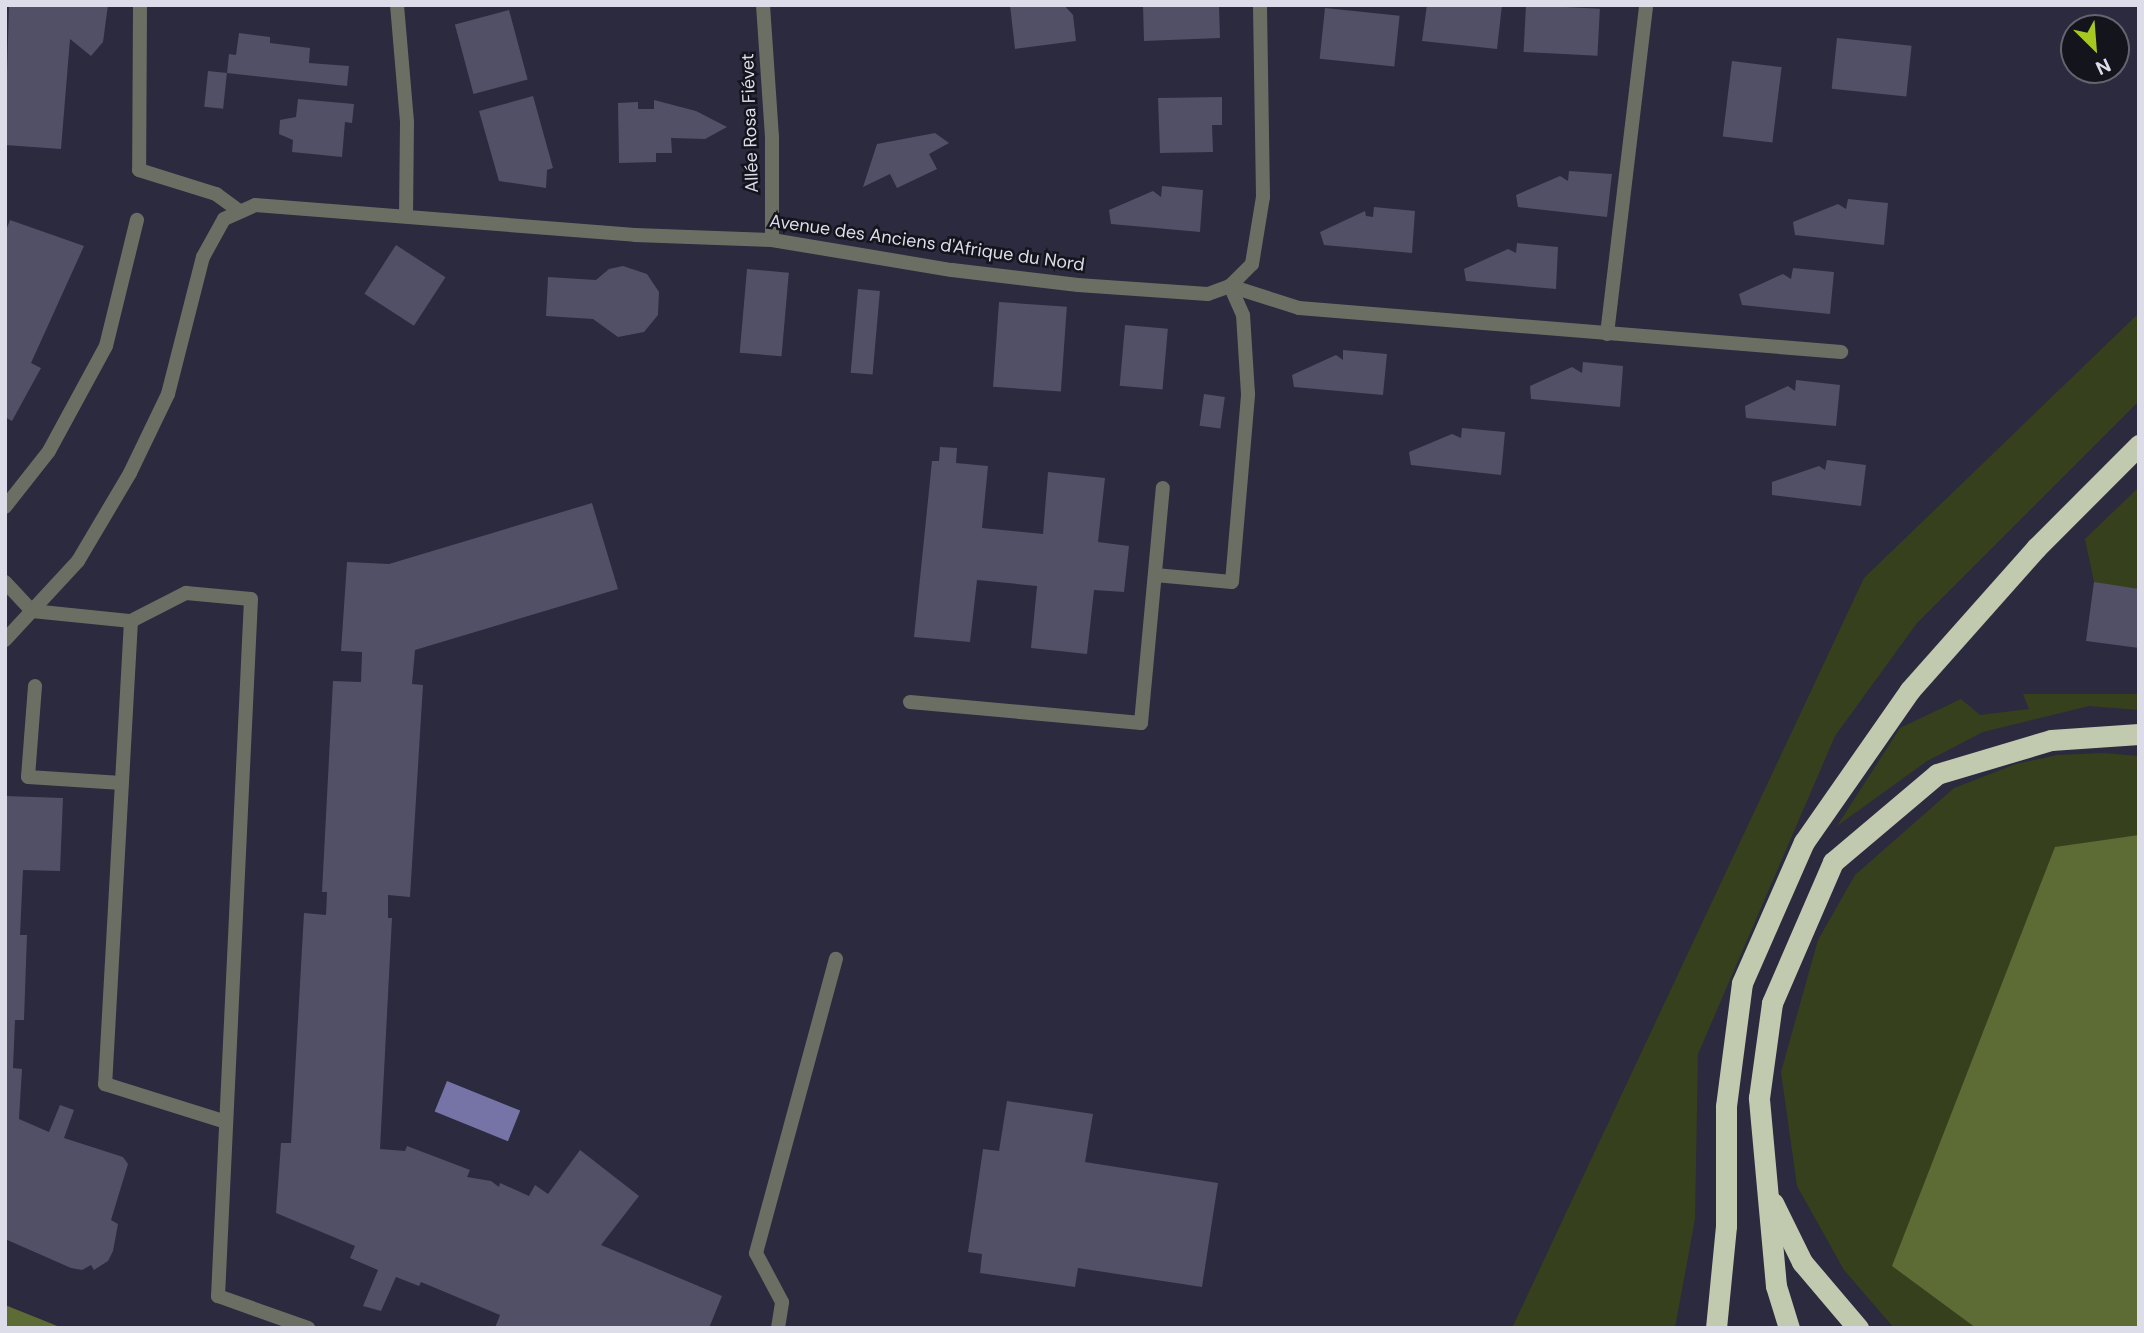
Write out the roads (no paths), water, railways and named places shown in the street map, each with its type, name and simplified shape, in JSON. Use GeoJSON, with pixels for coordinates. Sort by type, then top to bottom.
{"type":"FeatureCollection","features":[{"type":"Feature","properties":{"kind":"highway"},"geometry":{"type":"LineString","coordinates":[[1716,1328],[1726,1226],[1726,1106],[1741,983],[1804,842],[1910,690],[2036,548],[2139,445]]}},
{"type":"Feature","properties":{"kind":"highway"},"geometry":{"type":"LineString","coordinates":[[1789,1328],[1776,1286],[1759,1098],[1773,1003],[1833,862],[1937,774],[2051,740],[2139,734]]}},
{"type":"Feature","properties":{"kind":"highway"},"geometry":{"type":"LineString","coordinates":[[1766,1189],[1802,1262],[1857,1328]]}},
{"type":"Feature","properties":{"kind":"street"},"geometry":{"type":"LineString","coordinates":[[5,640],[78,561],[130,472],[168,394],[203,257],[224,219],[239,211],[216,194],[139,170],[140,5]]}},
{"type":"Feature","properties":{"kind":"street"},"geometry":{"type":"LineString","coordinates":[[397,5],[407,122],[406,215]]}},
{"type":"Feature","properties":{"kind":"street","name":"Allée Rosa Fiévet"},"geometry":{"type":"LineString","coordinates":[[763,5],[772,137],[772,240]]}},
{"type":"Feature","properties":{"kind":"street"},"geometry":{"type":"LineString","coordinates":[[1155,575],[1232,582],[1248,394],[1243,315],[1230,286],[1252,264],[1263,198],[1260,5]]}},
{"type":"Feature","properties":{"kind":"street"},"geometry":{"type":"LineString","coordinates":[[1607,334],[1646,5]]}},
{"type":"Feature","properties":{"kind":"street","name":"Avenue des Anciens d'Afrique du Nord"},"geometry":{"type":"LineString","coordinates":[[239,211],[276,204],[635,235],[772,240],[952,270],[1078,285],[1208,294],[1230,286],[1299,308],[1841,352]]}},
{"type":"Feature","properties":{"kind":"street"},"geometry":{"type":"LineString","coordinates":[[5,507],[49,451],[106,346],[137,220]]}},
{"type":"Feature","properties":{"kind":"street"},"geometry":{"type":"LineString","coordinates":[[909,702],[1141,723],[1163,488]]}},
{"type":"Feature","properties":{"kind":"street"},"geometry":{"type":"LineString","coordinates":[[5,582],[32,611],[131,621],[186,593],[251,599],[218,1296],[308,1328]]}},
{"type":"Feature","properties":{"kind":"street"},"geometry":{"type":"LineString","coordinates":[[131,621],[105,1084],[226,1122]]}},
{"type":"Feature","properties":{"kind":"street"},"geometry":{"type":"LineString","coordinates":[[35,686],[28,777],[122,783]]}},
{"type":"Feature","properties":{"kind":"street"},"geometry":{"type":"LineString","coordinates":[[778,1328],[782,1302],[756,1253],[836,959]]}}]}
